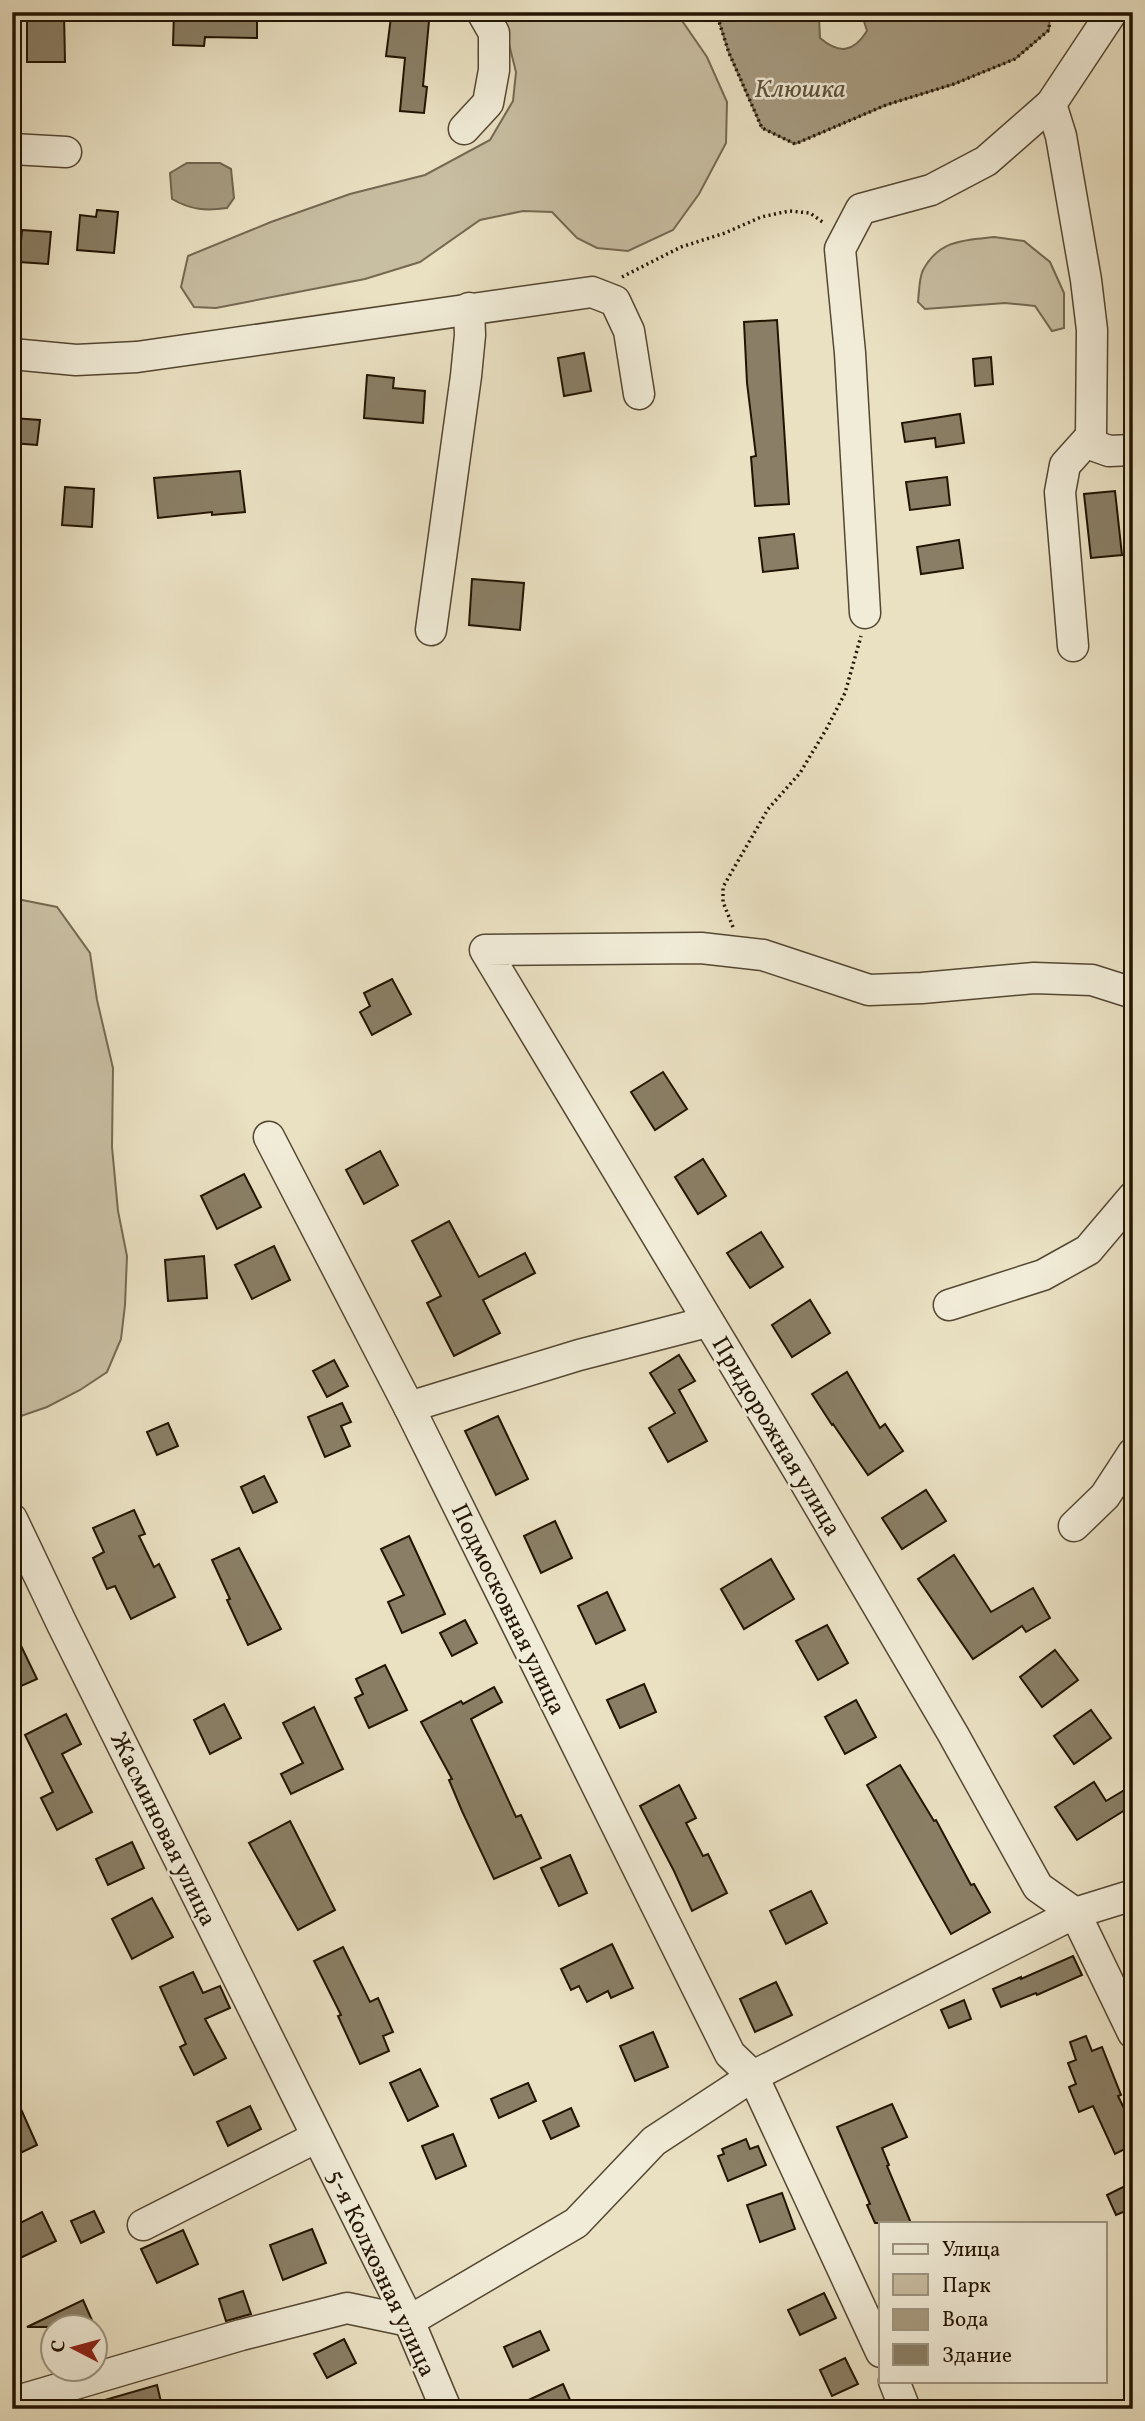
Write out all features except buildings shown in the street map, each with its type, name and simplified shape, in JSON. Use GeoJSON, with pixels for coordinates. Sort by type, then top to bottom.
{"type":"FeatureCollection","features":[{"type":"Feature","properties":{"kind":"street"},"geometry":{"type":"LineString","coordinates":[[464,129],[488,103],[494,69],[494,33],[482,12]]}},
{"type":"Feature","properties":{"kind":"street"},"geometry":{"type":"LineString","coordinates":[[865,613],[850,353],[840,248],[860,209],[931,190],[986,161],[1051,104],[1112,12]]}},
{"type":"Feature","properties":{"kind":"street"},"geometry":{"type":"LineString","coordinates":[[1051,104],[1061,136],[1086,280],[1091,330],[1091,436],[1095,446],[1109,451],[1133,450]]}},
{"type":"Feature","properties":{"kind":"street"},"geometry":{"type":"LineString","coordinates":[[12,149],[66,152]]}},
{"type":"Feature","properties":{"kind":"street"},"geometry":{"type":"LineString","coordinates":[[12,354],[76,360],[137,357],[592,292],[615,301],[629,331],[639,394]]}},
{"type":"Feature","properties":{"kind":"street"},"geometry":{"type":"LineString","coordinates":[[430,630],[466,376],[470,335],[468,308]]}},
{"type":"Feature","properties":{"kind":"street"},"geometry":{"type":"LineString","coordinates":[[1073,646],[1060,492],[1065,465],[1091,436]]}},
{"type":"Feature","properties":{"kind":"street","name":"Придорожная улица"},"geometry":{"type":"LineString","coordinates":[[752,953],[701,948],[485,950],[798,1470],[953,1734],[1038,1887],[1075,1913]]}},
{"type":"Feature","properties":{"kind":"street"},"geometry":{"type":"LineString","coordinates":[[752,953],[811,969],[848,985],[869,990],[1034,978],[1092,980],[1133,971]]}},
{"type":"Feature","properties":{"kind":"street"},"geometry":{"type":"LineString","coordinates":[[1092,980],[1133,993]]}},
{"type":"Feature","properties":{"kind":"street","name":"Подмосковная улица"},"geometry":{"type":"LineString","coordinates":[[269,1137],[409,1407],[730,2054],[753,2076],[879,2348]]}},
{"type":"Feature","properties":{"kind":"street"},"geometry":{"type":"LineString","coordinates":[[949,1305],[1043,1275],[1088,1250],[1133,1197]]}},
{"type":"Feature","properties":{"kind":"street"},"geometry":{"type":"LineString","coordinates":[[409,1407],[579,1355],[707,1322]]}},
{"type":"Feature","properties":{"kind":"street"},"geometry":{"type":"LineString","coordinates":[[1074,1527],[1105,1496],[1133,1453]]}},
{"type":"Feature","properties":{"kind":"street","name":"Жасминовая улица"},"geometry":{"type":"LineString","coordinates":[[12,1519],[317,2137]]}},
{"type":"Feature","properties":{"kind":"street"},"geometry":{"type":"LineString","coordinates":[[22,2395],[347,2308],[409,2321],[576,2223],[654,2141],[753,2076],[1075,1913],[1133,1895]]}},
{"type":"Feature","properties":{"kind":"street"},"geometry":{"type":"LineString","coordinates":[[1075,1913],[1133,2033]]}},
{"type":"Feature","properties":{"kind":"street"},"geometry":{"type":"LineString","coordinates":[[143,2225],[317,2137]]}},
{"type":"Feature","properties":{"kind":"street","name":"5-я Колхозная улица"},"geometry":{"type":"LineString","coordinates":[[317,2137],[409,2321],[446,2409]]}},
{"type":"Feature","properties":{"kind":"street"},"geometry":{"type":"LineString","coordinates":[[894,2382],[905,2409]]}},
{"type":"Feature","properties":{"kind":"path"},"geometry":{"type":"LineString","coordinates":[[716,12],[729,53],[762,128],[795,145],[886,105],[954,84],[1015,59],[1049,30],[1050,12]]}},
{"type":"Feature","properties":{"kind":"path"},"geometry":{"type":"LineString","coordinates":[[592,292],[681,247],[725,233],[761,216],[789,211],[810,213],[829,227],[840,248]]}},
{"type":"Feature","properties":{"kind":"path"},"geometry":{"type":"LineString","coordinates":[[752,953],[734,930],[723,902],[723,887],[768,808],[800,773],[827,728],[845,693],[859,649],[865,613]]}},
{"type":"Feature","properties":{"kind":"green space"},"geometry":{"type":"Polygon","coordinates":[[[501,12],[676,12],[707,57],[727,102],[726,143],[699,194],[673,230],[628,251],[597,248],[577,238],[552,212],[523,211],[480,220],[420,262],[365,279],[216,308],[194,307],[181,287],[188,256],[350,194],[425,175],[490,140],[513,101],[516,72],[501,12]]]}},
{"type":"Feature","properties":{"kind":"green space"},"geometry":{"type":"Polygon","coordinates":[[[994,237],[1024,241],[1050,262],[1064,293],[1064,328],[1052,331],[1035,306],[1005,303],[925,309],[918,302],[923,270],[937,253],[953,243],[994,237]]]}},
{"type":"Feature","properties":{"kind":"green space"},"geometry":{"type":"Polygon","coordinates":[[[12,898],[57,907],[90,953],[97,1000],[113,1068],[112,1147],[118,1211],[127,1256],[121,1339],[107,1372],[47,1407],[21,1416],[12,1416],[12,898]]]}},
{"type":"Feature","properties":{"kind":"water","name":"Клюшка"},"geometry":{"type":"Polygon","coordinates":[[[716,12],[828,12],[819,18],[820,38],[833,47],[845,49],[856,44],[867,31],[858,12],[1050,12],[1049,30],[1015,59],[954,84],[886,105],[795,144],[762,128],[729,53],[716,12]]]}},
{"type":"Feature","properties":{"kind":"water"},"geometry":{"type":"Polygon","coordinates":[[[187,163],[220,163],[231,169],[234,198],[227,208],[199,209],[172,199],[170,173],[187,163]]]}}]}
